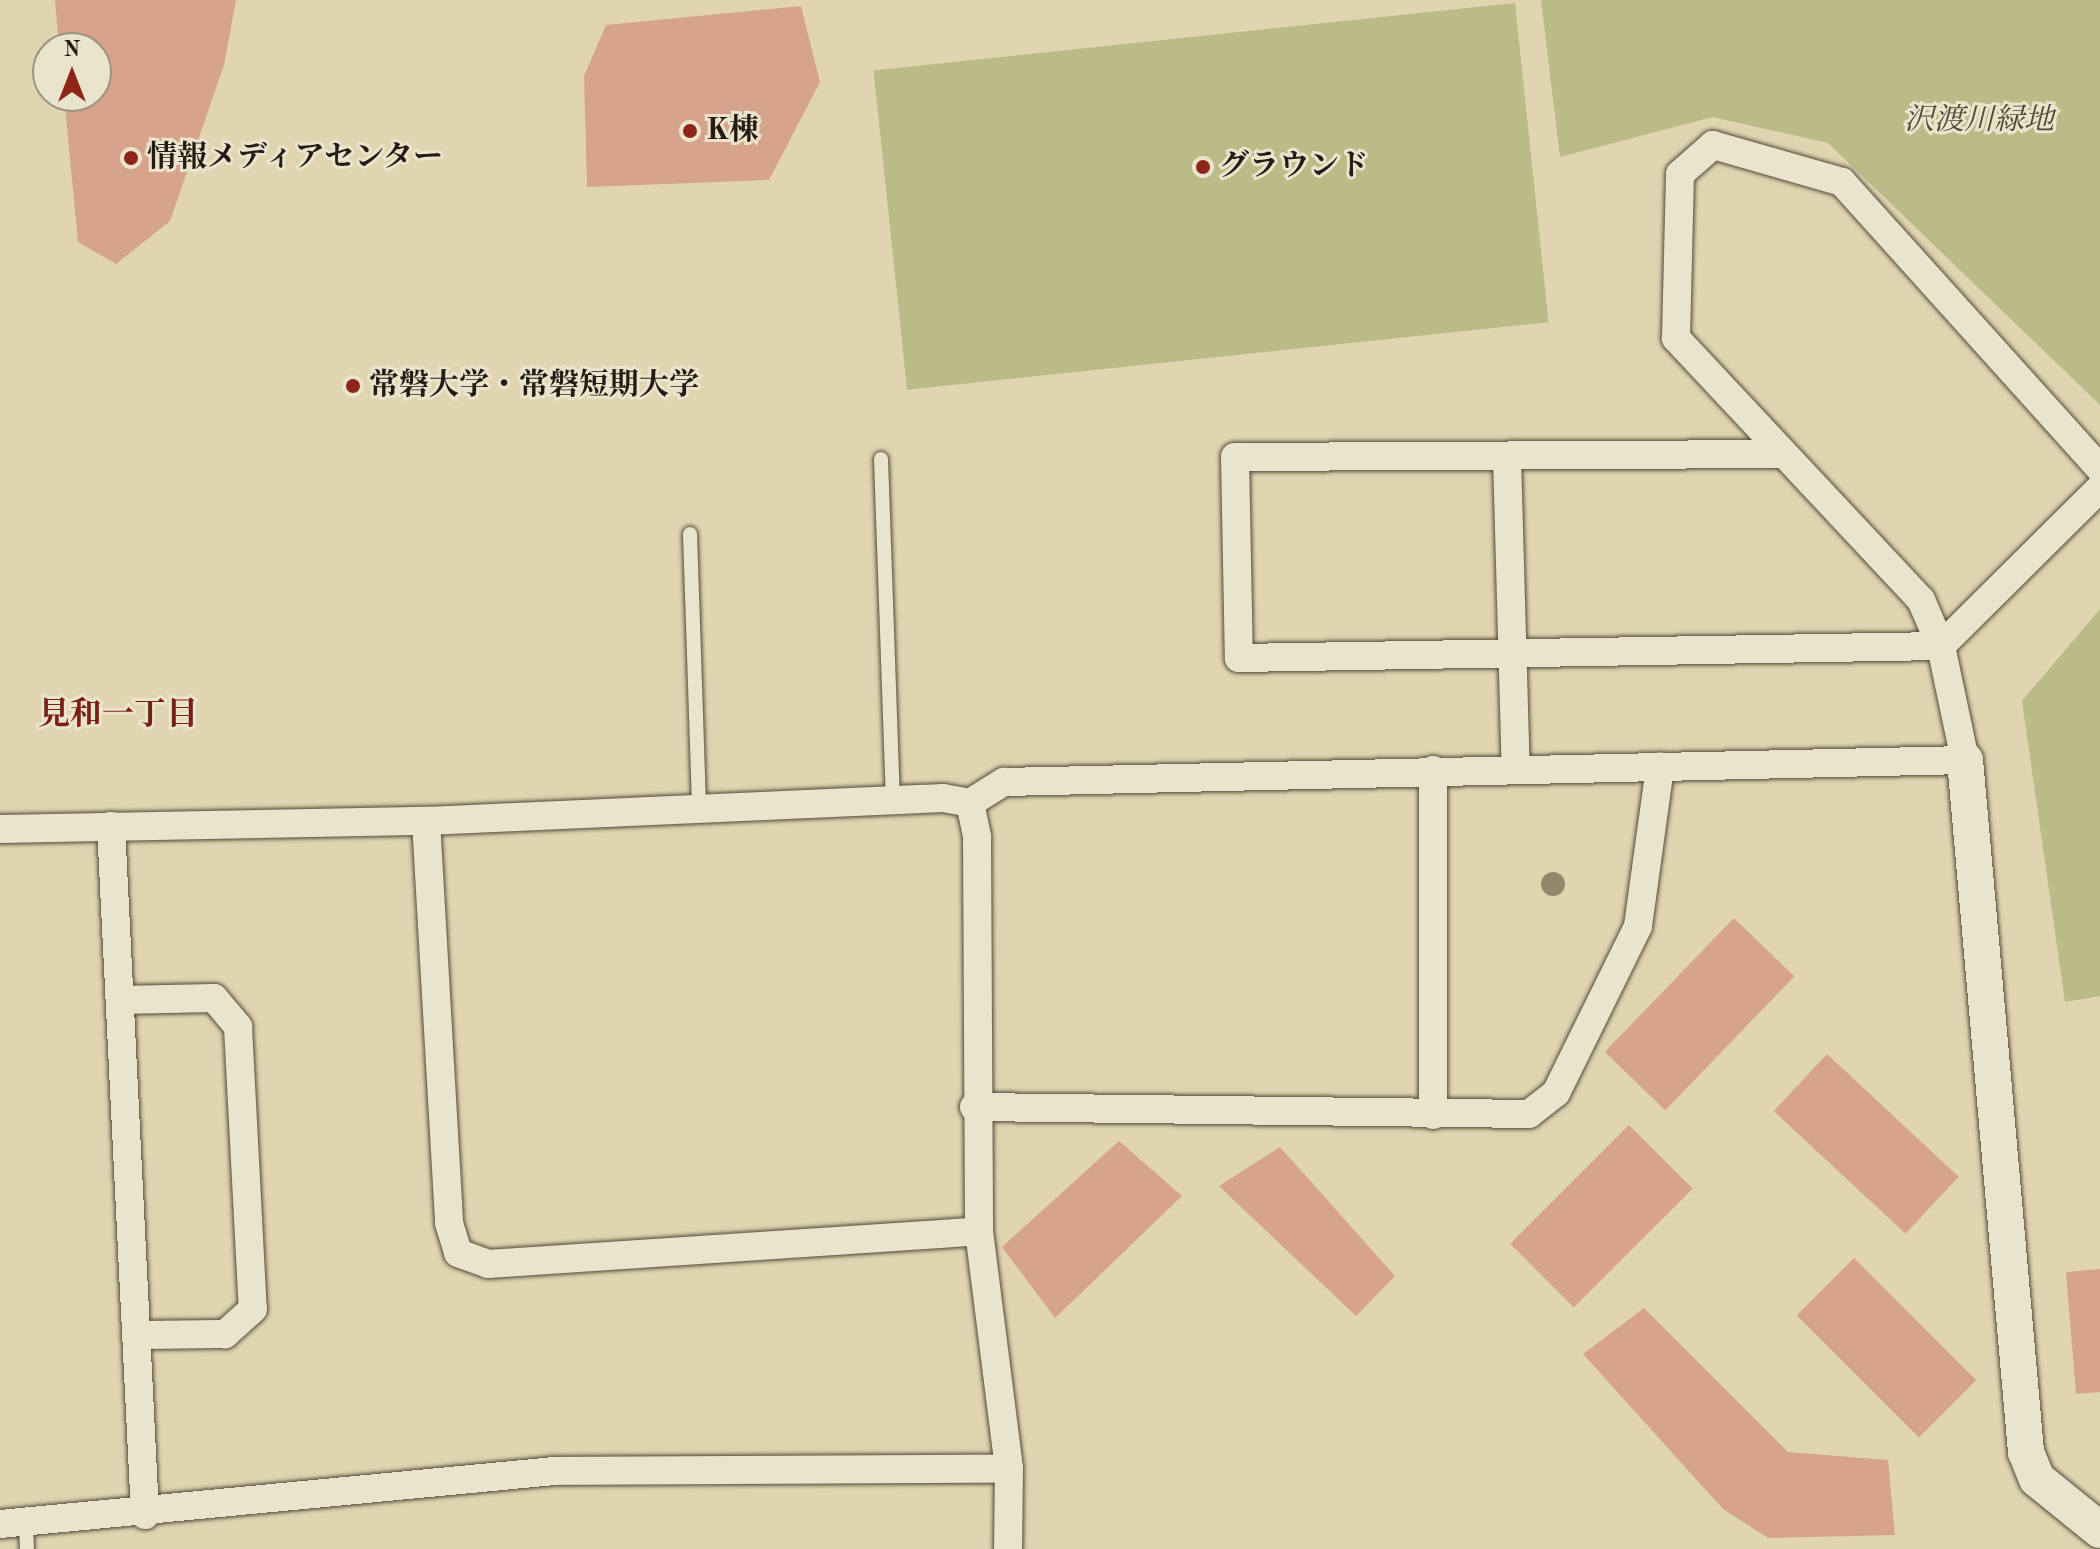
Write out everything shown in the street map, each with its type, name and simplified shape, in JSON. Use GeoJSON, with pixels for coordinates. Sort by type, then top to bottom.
{"type":"FeatureCollection","features":[{"type":"Feature","properties":{"kind":"street"},"geometry":{"type":"LineString","coordinates":[[2100,469],[1842,182],[1713,145],[1680,174],[1676,338],[1778,454],[1921,600],[1941,646],[1965,760],[2026,1452],[2037,1479],[2100,1530]]}},
{"type":"Feature","properties":{"kind":"street"},"geometry":{"type":"LineString","coordinates":[[1778,454],[1235,457],[1239,658],[1941,646],[2100,488]]}},
{"type":"Feature","properties":{"kind":"street"},"geometry":{"type":"LineString","coordinates":[[1507,457],[1516,770]]}},
{"type":"Feature","properties":{"kind":"street"},"geometry":{"type":"LineString","coordinates":[[0,829],[426,821],[893,801],[970,803],[1004,782],[1965,760]]}},
{"type":"Feature","properties":{"kind":"street"},"geometry":{"type":"LineString","coordinates":[[974,1107],[1529,1114],[1556,1093],[1638,926],[1660,767]]}},
{"type":"Feature","properties":{"kind":"street"},"geometry":{"type":"LineString","coordinates":[[1433,770],[1433,1115]]}},
{"type":"Feature","properties":{"kind":"street"},"geometry":{"type":"LineString","coordinates":[[970,803],[977,837],[974,1107],[979,1231],[1009,1469],[1008,1549]]}},
{"type":"Feature","properties":{"kind":"street"},"geometry":{"type":"LineString","coordinates":[[426,821],[449,1223],[458,1253],[488,1264],[979,1231]]}},
{"type":"Feature","properties":{"kind":"street"},"geometry":{"type":"LineString","coordinates":[[111,826],[145,1515]]}},
{"type":"Feature","properties":{"kind":"street"},"geometry":{"type":"LineString","coordinates":[[120,1000],[214,998],[238,1027],[253,1309],[225,1334],[138,1335]]}},
{"type":"Feature","properties":{"kind":"street"},"geometry":{"type":"LineString","coordinates":[[18,1532],[145,1515],[554,1471],[1009,1469]]}},
{"type":"Feature","properties":{"kind":"lane"},"geometry":{"type":"LineString","coordinates":[[881,459],[893,801]]}},
{"type":"Feature","properties":{"kind":"lane"},"geometry":{"type":"LineString","coordinates":[[690,534],[699,809]]}},
{"type":"Feature","properties":{"kind":"green space","name":"沢渡川緑地"},"geometry":{"type":"Polygon","coordinates":[[[1541,0],[2100,0],[2100,405],[1828,143],[1713,117],[1560,157],[1541,0]]]}},
{"type":"Feature","properties":{"kind":"green space","name":"グラウンド"},"geometry":{"type":"Polygon","coordinates":[[[1515,3],[1549,322],[907,390],[874,70],[1515,3]]]}},
{"type":"Feature","properties":{"kind":"green space"},"geometry":{"type":"Polygon","coordinates":[[[2100,609],[2100,996],[2065,1002],[2022,701],[2100,609]]]}},
{"type":"Feature","properties":{"kind":"building","name":"情報メディアセンター"},"geometry":{"type":"Polygon","coordinates":[[[55,0],[236,0],[224,65],[170,221],[116,264],[78,242],[66,112],[112,112],[112,32],[58,32],[55,0]]]}},
{"type":"Feature","properties":{"kind":"building","name":"K棟"},"geometry":{"type":"Polygon","coordinates":[[[801,6],[820,82],[769,180],[587,187],[584,76],[606,25],[801,6]]]}},
{"type":"Feature","properties":{"kind":"building"},"geometry":{"type":"Polygon","coordinates":[[[1734,918],[1794,976],[1665,1110],[1605,1052],[1734,918]]]}},
{"type":"Feature","properties":{"kind":"building"},"geometry":{"type":"Polygon","coordinates":[[[1827,1054],[1959,1177],[1905,1234],[1774,1111],[1827,1054]]]}},
{"type":"Feature","properties":{"kind":"building"},"geometry":{"type":"Polygon","coordinates":[[[1629,1125],[1693,1189],[1574,1307],[1510,1244],[1629,1125]]]}},
{"type":"Feature","properties":{"kind":"building"},"geometry":{"type":"Polygon","coordinates":[[[1119,1141],[1182,1196],[1055,1318],[1002,1247],[1119,1141]]]}},
{"type":"Feature","properties":{"kind":"building"},"geometry":{"type":"Polygon","coordinates":[[[1280,1147],[1395,1276],[1356,1316],[1219,1186],[1280,1147]]]}},
{"type":"Feature","properties":{"kind":"building"},"geometry":{"type":"Polygon","coordinates":[[[1854,1258],[1976,1380],[1919,1438],[1797,1315],[1854,1258]]]}},
{"type":"Feature","properties":{"kind":"building"},"geometry":{"type":"Polygon","coordinates":[[[2100,1269],[2100,1392],[2076,1394],[2066,1272],[2100,1269]]]}},
{"type":"Feature","properties":{"kind":"building"},"geometry":{"type":"Polygon","coordinates":[[[1644,1308],[1788,1452],[1888,1460],[1895,1535],[1768,1538],[1723,1509],[1583,1354],[1644,1308]]]}},
{"type":"Feature","properties":{"kind":"place","name":"K棟"},"geometry":{"type":"Point","coordinates":[690,131]}},
{"type":"Feature","properties":{"kind":"place","name":"情報メディアセンター"},"geometry":{"type":"Point","coordinates":[131,158]}},
{"type":"Feature","properties":{"kind":"place","name":"グラウンド"},"geometry":{"type":"Point","coordinates":[1203,167]}},
{"type":"Feature","properties":{"kind":"place","name":"常磐大学・常磐短期大学"},"geometry":{"type":"Point","coordinates":[353,386]}},
{"type":"Feature","properties":{"kind":"district","name":"見和一丁目"},"geometry":{"type":"Point","coordinates":[118,716]}}]}
